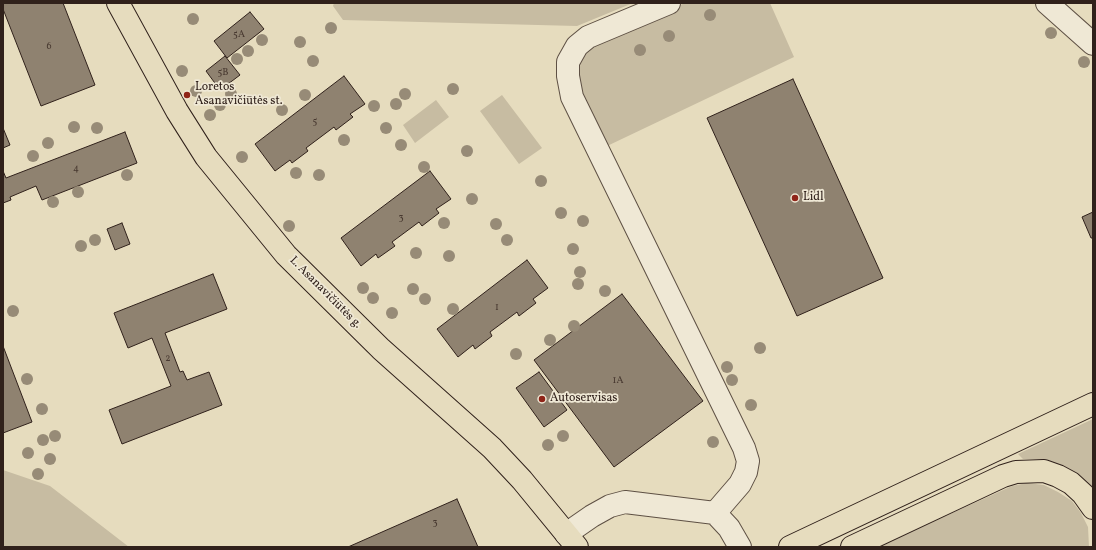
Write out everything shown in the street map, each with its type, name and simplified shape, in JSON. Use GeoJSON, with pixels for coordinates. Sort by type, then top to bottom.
{"type":"FeatureCollection","features":[{"type":"Feature","properties":{"kind":"main road","name":"L. Asanavičiūtės g."},"geometry":{"type":"LineString","coordinates":[[118,3],[177,111],[206,157],[286,255],[381,348],[492,448],[522,480],[571,541]]}},
{"type":"Feature","properties":{"kind":"main road"},"geometry":{"type":"LineString","coordinates":[[790,547],[1093,404]]}},
{"type":"Feature","properties":{"kind":"main road"},"geometry":{"type":"LineString","coordinates":[[852,547],[1003,476],[1016,472],[1044,471],[1058,476],[1071,483],[1083,494],[1093,508]]}},
{"type":"Feature","properties":{"kind":"street"},"geometry":{"type":"LineString","coordinates":[[669,3],[588,37],[577,46],[568,62],[568,76],[572,97],[744,448],[748,461],[746,472],[740,484],[715,513]]}},
{"type":"Feature","properties":{"kind":"street"},"geometry":{"type":"LineString","coordinates":[[1047,3],[1093,44]]}},
{"type":"Feature","properties":{"kind":"street"},"geometry":{"type":"LineString","coordinates":[[571,541],[592,516],[610,506],[626,502],[715,513],[729,528],[740,547]]}},
{"type":"Feature","properties":{"kind":"shaded area"},"geometry":{"type":"Polygon","coordinates":[[[334,3],[633,3],[577,26],[343,20],[333,6],[334,3]]]}},
{"type":"Feature","properties":{"kind":"shaded area"},"geometry":{"type":"Polygon","coordinates":[[[685,3],[770,3],[794,57],[605,147],[574,73],[579,54],[603,37],[685,3]]]}},
{"type":"Feature","properties":{"kind":"shaded area"},"geometry":{"type":"Polygon","coordinates":[[[502,95],[542,148],[519,164],[480,111],[502,95]]]}},
{"type":"Feature","properties":{"kind":"shaded area"},"geometry":{"type":"Polygon","coordinates":[[[436,100],[449,117],[415,143],[403,125],[436,100]]]}},
{"type":"Feature","properties":{"kind":"shaded area"},"geometry":{"type":"Polygon","coordinates":[[[1093,419],[1093,489],[1070,470],[1055,463],[1037,459],[1023,459],[1018,454],[1093,419]]]}},
{"type":"Feature","properties":{"kind":"shaded area"},"geometry":{"type":"Polygon","coordinates":[[[3,470],[50,486],[129,547],[3,547],[3,470]]]}},
{"type":"Feature","properties":{"kind":"shaded area"},"geometry":{"type":"Polygon","coordinates":[[[1027,483],[1044,485],[1072,501],[1081,513],[1088,527],[1089,547],[877,547],[1012,486],[1027,483]]]}},
{"type":"Feature","properties":{"kind":"building"},"geometry":{"type":"Polygon","coordinates":[[[3,3],[63,3],[95,85],[41,106],[3,9],[3,3]]]}},
{"type":"Feature","properties":{"kind":"building"},"geometry":{"type":"Polygon","coordinates":[[[250,12],[264,29],[227,58],[214,41],[250,12]]]}},
{"type":"Feature","properties":{"kind":"building"},"geometry":{"type":"Polygon","coordinates":[[[225,56],[240,75],[220,90],[206,71],[225,56]]]}},
{"type":"Feature","properties":{"kind":"building"},"geometry":{"type":"Polygon","coordinates":[[[344,76],[365,104],[350,114],[353,117],[336,130],[334,127],[306,148],[308,151],[292,163],[290,160],[275,171],[255,144],[344,76]]]}},
{"type":"Feature","properties":{"kind":"building","name":"Lidl"},"geometry":{"type":"Polygon","coordinates":[[[793,79],[883,278],[797,316],[707,118],[793,79]]]}},
{"type":"Feature","properties":{"kind":"building"},"geometry":{"type":"Polygon","coordinates":[[[3,128],[10,145],[3,148],[3,128]]]}},
{"type":"Feature","properties":{"kind":"building"},"geometry":{"type":"Polygon","coordinates":[[[125,132],[137,163],[42,200],[36,186],[10,197],[11,200],[3,203],[3,171],[6,178],[125,132]]]}},
{"type":"Feature","properties":{"kind":"building"},"geometry":{"type":"Polygon","coordinates":[[[430,171],[451,199],[436,209],[439,213],[422,226],[419,222],[392,242],[395,246],[378,258],[376,254],[361,266],[341,238],[430,171]]]}},
{"type":"Feature","properties":{"kind":"building"},"geometry":{"type":"Polygon","coordinates":[[[1093,212],[1093,238],[1091,238],[1082,217],[1093,212]]]}},
{"type":"Feature","properties":{"kind":"building"},"geometry":{"type":"Polygon","coordinates":[[[122,223],[130,244],[115,250],[107,229],[122,223]]]}},
{"type":"Feature","properties":{"kind":"building"},"geometry":{"type":"Polygon","coordinates":[[[527,260],[548,288],[533,299],[536,303],[519,316],[517,312],[490,332],[492,336],[475,349],[473,345],[458,357],[437,329],[527,260]]]}},
{"type":"Feature","properties":{"kind":"building"},"geometry":{"type":"Polygon","coordinates":[[[213,274],[227,309],[165,333],[180,372],[183,371],[187,380],[209,372],[222,405],[122,444],[109,410],[171,386],[152,338],[128,348],[114,313],[213,274]]]}},
{"type":"Feature","properties":{"kind":"building"},"geometry":{"type":"Polygon","coordinates":[[[622,294],[703,401],[614,467],[534,360],[622,294]]]}},
{"type":"Feature","properties":{"kind":"building"},"geometry":{"type":"Polygon","coordinates":[[[3,346],[32,422],[3,433],[3,346]]]}},
{"type":"Feature","properties":{"kind":"building","name":"Autoservisas"},"geometry":{"type":"Polygon","coordinates":[[[539,372],[567,410],[544,427],[516,388],[539,372]]]}},
{"type":"Feature","properties":{"kind":"building"},"geometry":{"type":"Polygon","coordinates":[[[457,499],[478,547],[348,547],[457,499]]]}},
{"type":"Feature","properties":{"kind":"place","name":"Loretos Asanavičiūtės st."},"geometry":{"type":"Point","coordinates":[187,95]}},
{"type":"Feature","properties":{"kind":"place","name":"Lidl"},"geometry":{"type":"Point","coordinates":[795,198]}},
{"type":"Feature","properties":{"kind":"place","name":"Autoservisas"},"geometry":{"type":"Point","coordinates":[542,399]}}]}
